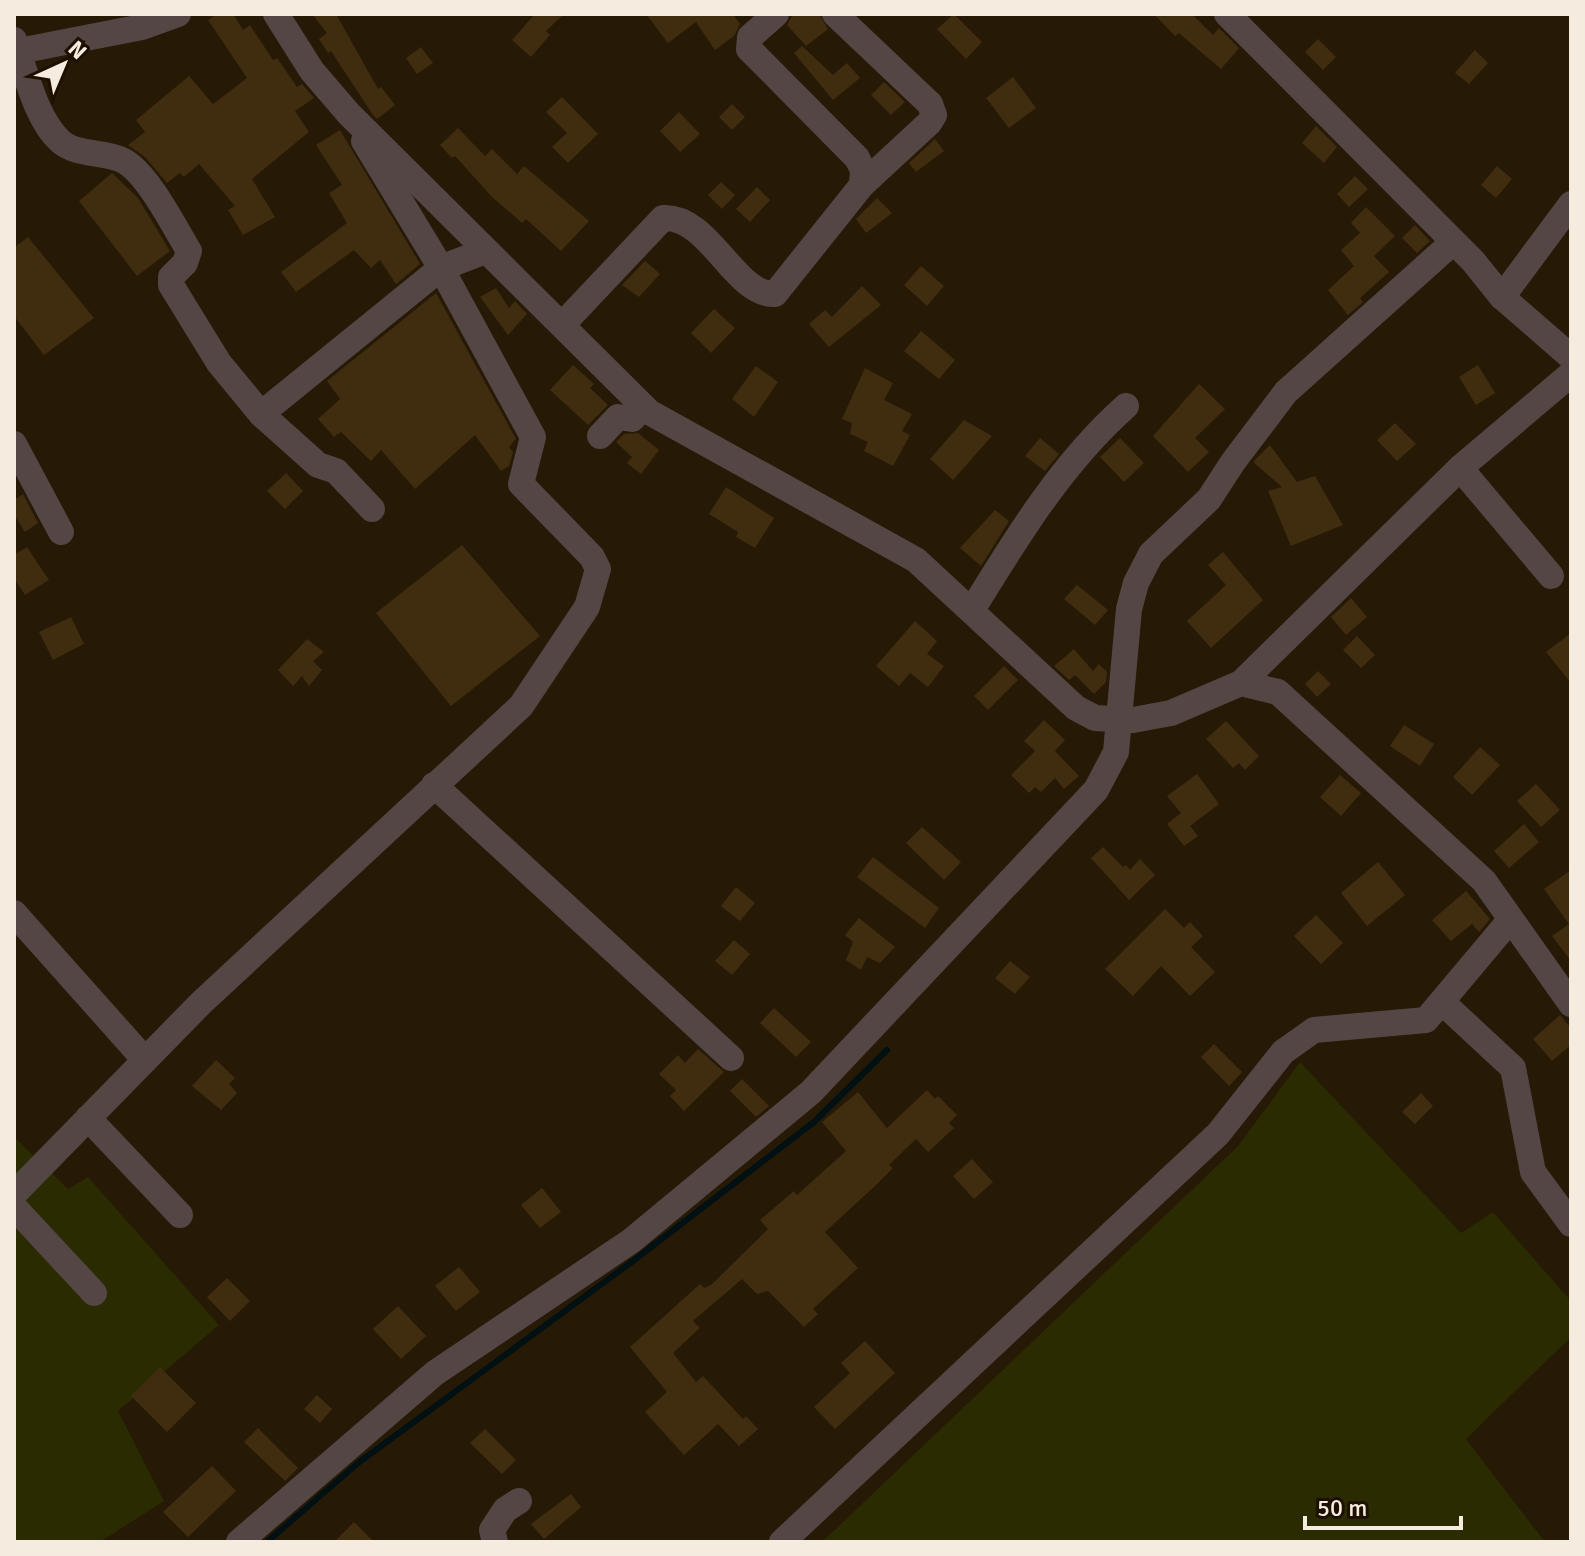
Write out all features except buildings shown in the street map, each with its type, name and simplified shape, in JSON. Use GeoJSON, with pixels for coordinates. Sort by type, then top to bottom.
{"type":"FeatureCollection","features":[{"type":"Feature","properties":{"kind":"street"},"geometry":{"type":"LineString","coordinates":[[178,14],[142,27],[15,47],[46,124],[59,141],[69,148],[124,160],[158,197],[189,251],[185,263],[171,277],[171,285],[219,363],[261,414],[318,465],[336,471],[372,509]]}},
{"type":"Feature","properties":{"kind":"street"},"geometry":{"type":"LineString","coordinates":[[276,14],[312,71],[349,114],[644,407],[916,560],[1076,708],[1095,718],[1125,720],[1163,715],[1241,683],[1460,468],[1571,374]]}},
{"type":"Feature","properties":{"kind":"street"},"geometry":{"type":"LineString","coordinates":[[776,14],[750,37],[749,49],[857,158],[863,170],[862,185]]}},
{"type":"Feature","properties":{"kind":"street"},"geometry":{"type":"LineString","coordinates":[[562,325],[663,218],[691,226],[748,281],[768,294],[775,294],[862,185],[934,115],[930,104],[835,14]]}},
{"type":"Feature","properties":{"kind":"street"},"geometry":{"type":"LineString","coordinates":[[1227,14],[1452,243],[1571,357]]}},
{"type":"Feature","properties":{"kind":"street"},"geometry":{"type":"LineString","coordinates":[[14,1194],[201,1003],[521,706],[587,607],[598,569],[592,557],[521,484],[533,437],[441,268],[391,191],[349,114]]}},
{"type":"Feature","properties":{"kind":"street"},"geometry":{"type":"LineString","coordinates":[[1493,281],[1532,255],[1571,204]]}},
{"type":"Feature","properties":{"kind":"street"},"geometry":{"type":"LineString","coordinates":[[239,1542],[435,1373],[631,1241],[811,1092],[1096,790],[1116,752],[1125,720],[1129,609],[1136,583],[1151,554],[1209,499],[1286,392],[1452,243]]}},
{"type":"Feature","properties":{"kind":"street"},"geometry":{"type":"LineString","coordinates":[[261,414],[441,268],[485,251]]}},
{"type":"Feature","properties":{"kind":"street"},"geometry":{"type":"LineString","coordinates":[[972,610],[1051,486],[1090,438],[1126,406]]}},
{"type":"Feature","properties":{"kind":"street"},"geometry":{"type":"LineString","coordinates":[[600,436],[618,417],[632,419],[644,407]]}},
{"type":"Feature","properties":{"kind":"street"},"geometry":{"type":"LineString","coordinates":[[14,444],[61,532]]}},
{"type":"Feature","properties":{"kind":"street"},"geometry":{"type":"LineString","coordinates":[[1460,468],[1551,576]]}},
{"type":"Feature","properties":{"kind":"street"},"geometry":{"type":"LineString","coordinates":[[1241,683],[1278,692],[1484,881],[1571,1004]]}},
{"type":"Feature","properties":{"kind":"street"},"geometry":{"type":"LineString","coordinates":[[434,785],[731,1058]]}},
{"type":"Feature","properties":{"kind":"street"},"geometry":{"type":"LineString","coordinates":[[14,913],[145,1060]]}},
{"type":"Feature","properties":{"kind":"street"},"geometry":{"type":"LineString","coordinates":[[782,1542],[1218,1134],[1283,1052],[1314,1030],[1426,1020],[1510,920]]}},
{"type":"Feature","properties":{"kind":"street"},"geometry":{"type":"LineString","coordinates":[[1443,1003],[1513,1068],[1533,1172],[1571,1224]]}},
{"type":"Feature","properties":{"kind":"street"},"geometry":{"type":"LineString","coordinates":[[88,1118],[180,1215]]}},
{"type":"Feature","properties":{"kind":"street"},"geometry":{"type":"LineString","coordinates":[[14,1207],[94,1293]]}},
{"type":"Feature","properties":{"kind":"street"},"geometry":{"type":"LineString","coordinates":[[495,1542],[492,1530],[505,1510],[519,1501]]}},
{"type":"Feature","properties":{"kind":"shaded area"},"geometry":{"type":"Polygon","coordinates":[[[1300,1062],[1461,1233],[1493,1212],[1571,1301],[1571,1337],[1466,1439],[1545,1542],[822,1542],[1238,1146],[1300,1062]]]}},
{"type":"Feature","properties":{"kind":"shaded area"},"geometry":{"type":"Polygon","coordinates":[[[14,1137],[68,1189],[88,1177],[219,1325],[118,1411],[164,1501],[100,1542],[14,1542],[14,1137]]]}},
{"type":"Feature","properties":{"kind":"waterway"},"geometry":{"type":"LineString","coordinates":[[267,1542],[358,1463],[633,1261],[814,1122],[887,1050]]}}]}
